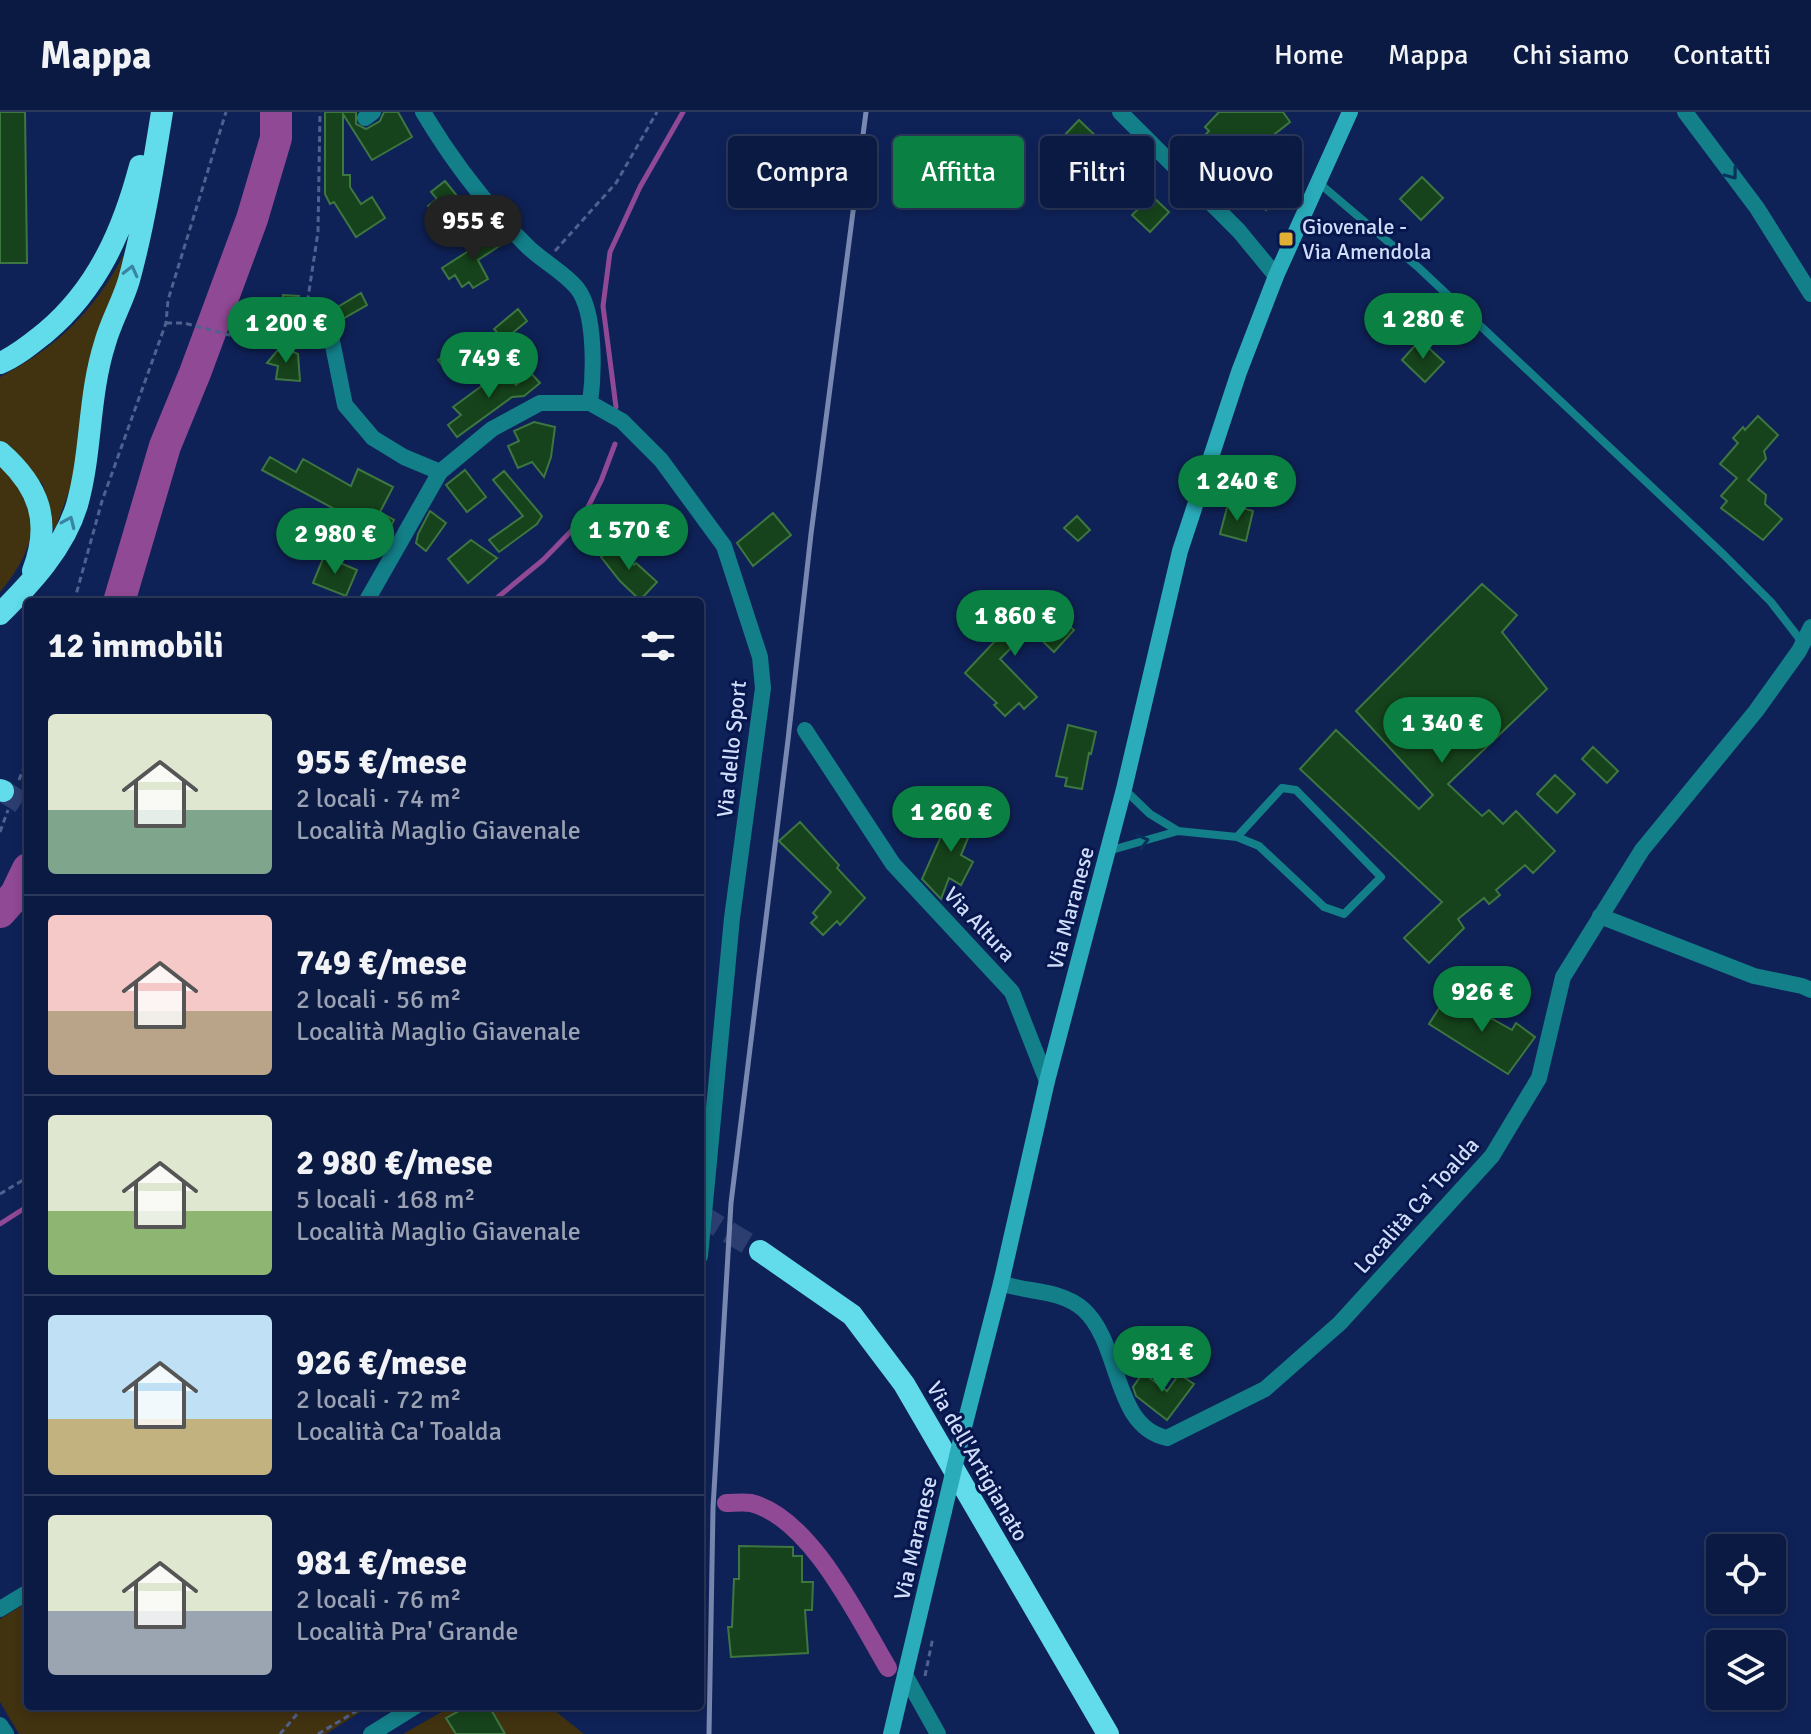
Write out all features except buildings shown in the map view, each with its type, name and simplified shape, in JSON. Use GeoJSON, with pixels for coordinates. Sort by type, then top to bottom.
{"type":"FeatureCollection","features":[{"type":"Feature","properties":{"kind":"highway"},"geometry":{"type":"LineString","coordinates":[[0,363],[34,342],[65,315],[91,285],[128,211],[151,112]]}},
{"type":"Feature","properties":{"kind":"highway"},"geometry":{"type":"LineString","coordinates":[[0,614],[60,544],[76,507],[83,475],[92,395],[104,343],[128,283],[145,213],[162,112]]}},
{"type":"Feature","properties":{"kind":"highway"},"geometry":{"type":"LineString","coordinates":[[0,452],[21,470],[36,494],[41,531],[39,555],[26,587]]}},
{"type":"Feature","properties":{"kind":"highway","name":"Via dell'Artigianato"},"geometry":{"type":"LineString","coordinates":[[760,1251],[852,1315],[904,1384],[1108,1734]]}},
{"type":"Feature","properties":{"kind":"main road","name":"Via Maranese"},"geometry":{"type":"LineString","coordinates":[[891,1734],[1047,1081],[1124,789],[1180,551],[1239,372],[1276,276],[1350,112]]}},
{"type":"Feature","properties":{"kind":"street"},"geometry":{"type":"LineString","coordinates":[[368,598],[440,472],[492,429],[540,403],[597,407],[593,349],[585,307],[577,289],[545,263],[499,215],[439,139],[423,112]]}},
{"type":"Feature","properties":{"kind":"street"},"geometry":{"type":"LineString","coordinates":[[1120,112],[1239,231],[1276,276]]}},
{"type":"Feature","properties":{"kind":"street"},"geometry":{"type":"LineString","coordinates":[[1685,112],[1757,208],[1811,294]]}},
{"type":"Feature","properties":{"kind":"street"},"geometry":{"type":"LineString","coordinates":[[331,336],[345,405],[373,438],[404,457],[440,472]]}},
{"type":"Feature","properties":{"kind":"street","name":"Via dello Sport"},"geometry":{"type":"LineString","coordinates":[[597,407],[622,421],[661,460],[724,546],[760,657],[763,688],[732,918],[704,1214]]}},
{"type":"Feature","properties":{"kind":"street","name":"Località Ca' Toalda"},"geometry":{"type":"LineString","coordinates":[[1001,1283],[1063,1296],[1083,1309],[1096,1324],[1110,1353],[1133,1417],[1142,1428],[1154,1435],[1167,1438],[1265,1389],[1340,1323],[1492,1156],[1539,1078],[1563,977],[1642,850],[1756,711],[1811,627]]}},
{"type":"Feature","properties":{"kind":"street","name":"Via Altura"},"geometry":{"type":"LineString","coordinates":[[805,730],[893,864],[1012,992],[1047,1081]]}},
{"type":"Feature","properties":{"kind":"street"},"geometry":{"type":"LineString","coordinates":[[1600,916],[1754,976],[1811,990]]}},
{"type":"Feature","properties":{"kind":"street"},"geometry":{"type":"LineString","coordinates":[[0,1609],[24,1594]]}},
{"type":"Feature","properties":{"kind":"street"},"geometry":{"type":"LineString","coordinates":[[905,1675],[938,1734]]}},
{"type":"Feature","properties":{"kind":"street"},"geometry":{"type":"LineString","coordinates":[[371,1734],[410,1710]]}},
{"type":"Feature","properties":{"kind":"street"},"geometry":{"type":"LineString","coordinates":[[0,1725],[6,1734]]}},
{"type":"Feature","properties":{"kind":"lane"},"geometry":{"type":"LineString","coordinates":[[1319,183],[1419,268],[1476,325],[1724,555],[1771,602],[1803,643]]}},
{"type":"Feature","properties":{"kind":"lane"},"geometry":{"type":"LineString","coordinates":[[1108,851],[1178,831],[1237,837],[1259,846],[1324,907],[1344,914],[1381,877],[1296,790],[1282,788],[1237,837]]}},
{"type":"Feature","properties":{"kind":"lane"},"geometry":{"type":"LineString","coordinates":[[1124,789],[1150,814],[1178,831]]}},
{"type":"Feature","properties":{"kind":"path"},"geometry":{"type":"LineString","coordinates":[[75,598],[102,501],[166,323],[168,300],[226,112]]}},
{"type":"Feature","properties":{"kind":"path"},"geometry":{"type":"LineString","coordinates":[[303,331],[318,232],[320,112]]}},
{"type":"Feature","properties":{"kind":"path"},"geometry":{"type":"LineString","coordinates":[[545,263],[616,183],[657,112]]}},
{"type":"Feature","properties":{"kind":"path"},"geometry":{"type":"LineString","coordinates":[[166,323],[184,323],[237,337],[268,323],[331,336]]}},
{"type":"Feature","properties":{"kind":"path"},"geometry":{"type":"LineString","coordinates":[[0,1194],[24,1179]]}},
{"type":"Feature","properties":{"kind":"path"},"geometry":{"type":"LineString","coordinates":[[280,1734],[301,1710]]}},
{"type":"Feature","properties":{"kind":"path"},"geometry":{"type":"LineString","coordinates":[[318,1734],[358,1710]]}},
{"type":"Feature","properties":{"kind":"shaded area"},"geometry":{"type":"Polygon","coordinates":[[[131,240],[74,478],[54,532],[43,485],[10,446],[0,442],[0,377],[43,350],[78,320],[106,284],[131,240]]]}},
{"type":"Feature","properties":{"kind":"shaded area"},"geometry":{"type":"Polygon","coordinates":[[[0,465],[25,496],[32,528],[22,560],[0,592],[0,465]]]}},
{"type":"Feature","properties":{"kind":"shaded area"},"geometry":{"type":"Polygon","coordinates":[[[24,1604],[24,1710],[364,1710],[326,1734],[19,1734],[0,1702],[0,1619],[24,1604]]]}},
{"type":"Feature","properties":{"kind":"shaded area"},"geometry":{"type":"Polygon","coordinates":[[[445,1710],[554,1710],[584,1734],[403,1734],[445,1710]]]}},
{"type":"Feature","properties":{"kind":"waterway"},"geometry":{"type":"LineString","coordinates":[[120,598],[165,446],[252,219],[276,138],[276,112]]}},
{"type":"Feature","properties":{"kind":"waterway"},"geometry":{"type":"LineString","coordinates":[[616,407],[603,306],[610,252],[640,187],[683,112]]}},
{"type":"Feature","properties":{"kind":"waterway"},"geometry":{"type":"LineString","coordinates":[[497,598],[543,560],[581,521],[615,444]]}},
{"type":"Feature","properties":{"kind":"waterway"},"geometry":{"type":"LineString","coordinates":[[0,912],[16,894],[24,877]]}},
{"type":"Feature","properties":{"kind":"waterway"},"geometry":{"type":"LineString","coordinates":[[0,1224],[24,1209]]}},
{"type":"Feature","properties":{"kind":"waterway"},"geometry":{"type":"LineString","coordinates":[[726,1503],[751,1503],[773,1512],[794,1528],[831,1572],[888,1668]]}},
{"type":"Feature","properties":{"kind":"tunnel"},"geometry":{"type":"LineString","coordinates":[[3,791],[24,804]]}},
{"type":"Feature","properties":{"kind":"tunnel"},"geometry":{"type":"LineString","coordinates":[[704,1217],[760,1251]]}},
{"type":"Feature","properties":{"kind":"railway"},"geometry":{"type":"LineString","coordinates":[[709,1734],[713,1508],[731,1203],[811,534],[866,112]]}},
{"type":"Feature","properties":{"kind":"place","name":"Giovenale - Via Amendola"},"geometry":{"type":"Point","coordinates":[1286,239]}}]}
